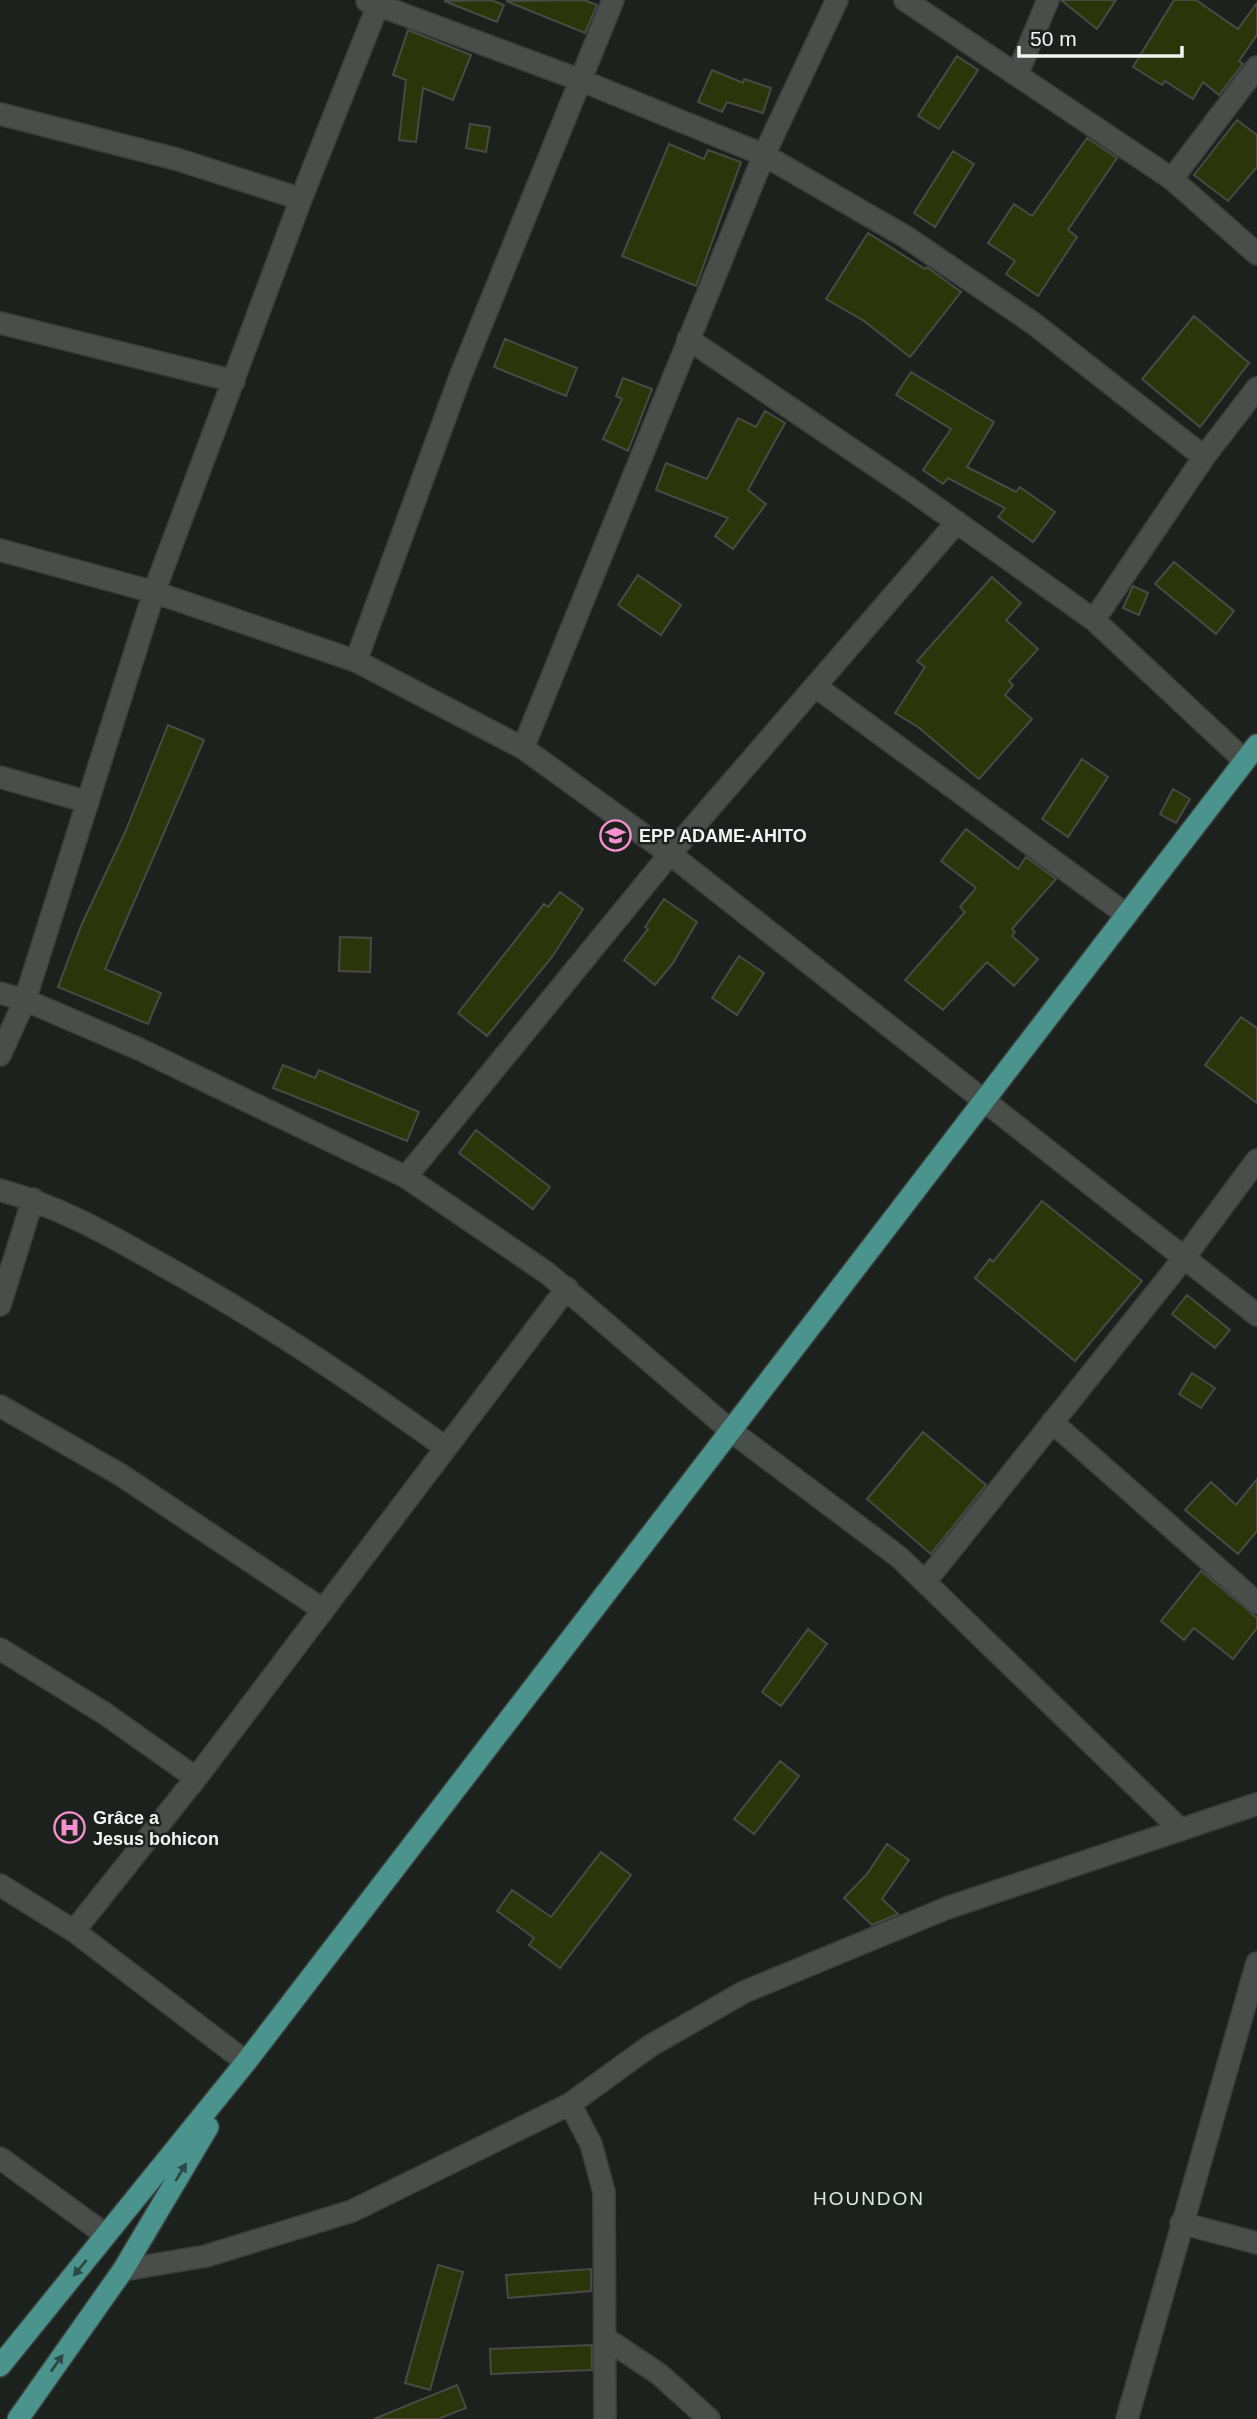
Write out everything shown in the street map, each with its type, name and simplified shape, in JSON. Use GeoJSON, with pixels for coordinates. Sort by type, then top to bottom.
{"type":"FeatureCollection","features":[{"type":"Feature","properties":{"kind":"main road"},"geometry":{"type":"LineString","coordinates":[[0,2366],[246,2063],[1251,753]]}},
{"type":"Feature","properties":{"kind":"main road"},"geometry":{"type":"LineString","coordinates":[[18,2419],[122,2270],[246,2063]]}},
{"type":"Feature","properties":{"kind":"street"},"geometry":{"type":"LineString","coordinates":[[356,661],[460,377],[613,0]]}},
{"type":"Feature","properties":{"kind":"street"},"geometry":{"type":"LineString","coordinates":[[523,748],[764,155],[837,0]]}},
{"type":"Feature","properties":{"kind":"street"},"geometry":{"type":"LineString","coordinates":[[905,0],[1172,179],[1257,254]]}},
{"type":"Feature","properties":{"kind":"street"},"geometry":{"type":"LineString","coordinates":[[1017,75],[1048,0]]}},
{"type":"Feature","properties":{"kind":"street"},"geometry":{"type":"LineString","coordinates":[[0,1055],[24,1000],[155,592],[375,2],[580,80],[764,155],[906,237],[1033,323],[1204,457]]}},
{"type":"Feature","properties":{"kind":"street"},"geometry":{"type":"LineString","coordinates":[[1172,179],[1257,67]]}},
{"type":"Feature","properties":{"kind":"street"},"geometry":{"type":"LineString","coordinates":[[0,114],[176,159],[302,199]]}},
{"type":"Feature","properties":{"kind":"street"},"geometry":{"type":"LineString","coordinates":[[0,323],[234,381]]}},
{"type":"Feature","properties":{"kind":"street"},"geometry":{"type":"LineString","coordinates":[[688,339],[957,522],[1094,620],[1251,753]]}},
{"type":"Feature","properties":{"kind":"street"},"geometry":{"type":"LineString","coordinates":[[1094,620],[1204,457],[1257,388]]}},
{"type":"Feature","properties":{"kind":"street"},"geometry":{"type":"LineString","coordinates":[[406,1177],[670,854],[957,522]]}},
{"type":"Feature","properties":{"kind":"street"},"geometry":{"type":"LineString","coordinates":[[0,550],[155,592],[356,661],[523,748],[670,854],[1257,1314]]}},
{"type":"Feature","properties":{"kind":"street"},"geometry":{"type":"LineString","coordinates":[[816,686],[1127,915]]}},
{"type":"Feature","properties":{"kind":"street"},"geometry":{"type":"LineString","coordinates":[[0,777],[88,802]]}},
{"type":"Feature","properties":{"kind":"street"},"geometry":{"type":"LineString","coordinates":[[0,993],[24,1000],[139,1049],[406,1177],[566,1288],[731,1431],[899,1556],[1181,1829]]}},
{"type":"Feature","properties":{"kind":"street"},"geometry":{"type":"LineString","coordinates":[[925,1581],[1184,1258],[1257,1160]]}},
{"type":"Feature","properties":{"kind":"street"},"geometry":{"type":"LineString","coordinates":[[0,1190],[33,1199],[93,1226],[235,1305],[367,1391],[446,1448]]}},
{"type":"Feature","properties":{"kind":"street"},"geometry":{"type":"LineString","coordinates":[[0,1306],[33,1199]]}},
{"type":"Feature","properties":{"kind":"street"},"geometry":{"type":"LineString","coordinates":[[74,1931],[196,1778],[566,1288]]}},
{"type":"Feature","properties":{"kind":"street"},"geometry":{"type":"LineString","coordinates":[[0,1406],[121,1475],[322,1609]]}},
{"type":"Feature","properties":{"kind":"street"},"geometry":{"type":"LineString","coordinates":[[1052,1422],[1257,1603]]}},
{"type":"Feature","properties":{"kind":"street"},"geometry":{"type":"LineString","coordinates":[[0,1649],[104,1713],[196,1778]]}},
{"type":"Feature","properties":{"kind":"street"},"geometry":{"type":"LineString","coordinates":[[122,2270],[206,2256],[352,2211],[570,2104],[650,2046],[744,1992],[947,1908],[1257,1804]]}},
{"type":"Feature","properties":{"kind":"street"},"geometry":{"type":"LineString","coordinates":[[0,1885],[74,1931],[246,2063]]}},
{"type":"Feature","properties":{"kind":"street"},"geometry":{"type":"LineString","coordinates":[[1127,2419],[1257,1963]]}},
{"type":"Feature","properties":{"kind":"street"},"geometry":{"type":"LineString","coordinates":[[570,2104],[591,2144],[604,2192],[605,2419]]}},
{"type":"Feature","properties":{"kind":"street"},"geometry":{"type":"LineString","coordinates":[[0,2158],[106,2235]]}},
{"type":"Feature","properties":{"kind":"street"},"geometry":{"type":"LineString","coordinates":[[1181,2223],[1257,2243]]}},
{"type":"Feature","properties":{"kind":"street"},"geometry":{"type":"LineString","coordinates":[[605,2338],[659,2374],[709,2419]]}},
{"type":"Feature","properties":{"kind":"building"},"geometry":{"type":"Polygon","coordinates":[[[491,0],[504,5],[497,22],[444,1],[491,0]]]}},
{"type":"Feature","properties":{"kind":"building"},"geometry":{"type":"Polygon","coordinates":[[[584,0],[597,5],[585,33],[506,1],[584,0]]]}},
{"type":"Feature","properties":{"kind":"building"},"geometry":{"type":"Polygon","coordinates":[[[1061,0],[1116,0],[1097,29],[1061,0]]]}},
{"type":"Feature","properties":{"kind":"building"},"geometry":{"type":"Polygon","coordinates":[[[1174,0],[1196,0],[1238,29],[1257,3],[1257,35],[1239,61],[1243,64],[1219,95],[1203,82],[1193,99],[1165,81],[1162,85],[1133,67],[1174,0]]]}},
{"type":"Feature","properties":{"kind":"building"},"geometry":{"type":"Polygon","coordinates":[[[408,30],[471,55],[453,100],[423,88],[416,142],[399,140],[406,80],[393,75],[408,30]]]}},
{"type":"Feature","properties":{"kind":"building"},"geometry":{"type":"Polygon","coordinates":[[[957,56],[978,70],[939,129],[918,116],[957,56]]]}},
{"type":"Feature","properties":{"kind":"building"},"geometry":{"type":"Polygon","coordinates":[[[712,70],[743,83],[744,79],[771,88],[763,113],[727,102],[722,112],[698,102],[712,70]]]}},
{"type":"Feature","properties":{"kind":"building"},"geometry":{"type":"Polygon","coordinates":[[[1237,120],[1257,135],[1257,167],[1228,201],[1194,175],[1237,120]]]}},
{"type":"Feature","properties":{"kind":"building"},"geometry":{"type":"Polygon","coordinates":[[[470,124],[490,127],[486,152],[466,148],[470,124]]]}},
{"type":"Feature","properties":{"kind":"building"},"geometry":{"type":"Polygon","coordinates":[[[1087,138],[1117,158],[1068,230],[1077,237],[1038,296],[1006,274],[1015,261],[988,243],[1014,204],[1032,216],[1087,138]]]}},
{"type":"Feature","properties":{"kind":"building"},"geometry":{"type":"Polygon","coordinates":[[[669,144],[704,159],[708,150],[741,162],[696,286],[622,256],[669,144]]]}},
{"type":"Feature","properties":{"kind":"building"},"geometry":{"type":"Polygon","coordinates":[[[953,151],[974,164],[935,227],[914,213],[953,151]]]}},
{"type":"Feature","properties":{"kind":"building"},"geometry":{"type":"Polygon","coordinates":[[[868,233],[925,269],[927,267],[961,292],[910,357],[864,321],[826,299],[868,233]]]}},
{"type":"Feature","properties":{"kind":"building"},"geometry":{"type":"Polygon","coordinates":[[[1194,316],[1249,363],[1200,427],[1142,379],[1194,316]]]}},
{"type":"Feature","properties":{"kind":"building"},"geometry":{"type":"Polygon","coordinates":[[[505,339],[577,368],[566,396],[494,367],[505,339]]]}},
{"type":"Feature","properties":{"kind":"building"},"geometry":{"type":"Polygon","coordinates":[[[911,372],[994,422],[967,467],[1016,492],[1020,487],[1055,512],[1033,542],[998,517],[1005,508],[948,478],[943,484],[923,470],[951,429],[896,395],[911,372]]]}},
{"type":"Feature","properties":{"kind":"building"},"geometry":{"type":"Polygon","coordinates":[[[623,378],[652,389],[628,451],[603,439],[622,399],[616,396],[623,378]]]}},
{"type":"Feature","properties":{"kind":"building"},"geometry":{"type":"Polygon","coordinates":[[[765,411],[785,423],[748,490],[766,504],[733,549],[715,536],[728,518],[656,490],[666,463],[707,479],[738,418],[756,427],[765,411]]]}},
{"type":"Feature","properties":{"kind":"building"},"geometry":{"type":"Polygon","coordinates":[[[1174,562],[1234,611],[1216,634],[1155,584],[1174,562]]]}},
{"type":"Feature","properties":{"kind":"building"},"geometry":{"type":"Polygon","coordinates":[[[638,575],[681,605],[661,635],[618,605],[638,575]]]}},
{"type":"Feature","properties":{"kind":"building"},"geometry":{"type":"Polygon","coordinates":[[[992,577],[1021,603],[1006,620],[1038,649],[1009,681],[1013,685],[1005,695],[1032,719],[979,779],[918,727],[895,713],[925,667],[917,661],[992,577]]]}},
{"type":"Feature","properties":{"kind":"building"},"geometry":{"type":"Polygon","coordinates":[[[1133,586],[1148,593],[1139,615],[1123,608],[1133,586]]]}},
{"type":"Feature","properties":{"kind":"building"},"geometry":{"type":"Polygon","coordinates":[[[168,725],[204,740],[105,969],[161,993],[148,1024],[58,987],[81,926],[126,830],[168,725]]]}},
{"type":"Feature","properties":{"kind":"building"},"geometry":{"type":"Polygon","coordinates":[[[1082,759],[1108,777],[1068,837],[1042,819],[1082,759]]]}},
{"type":"Feature","properties":{"kind":"building"},"geometry":{"type":"Polygon","coordinates":[[[1173,789],[1190,799],[1176,823],[1160,814],[1173,789]]]}},
{"type":"Feature","properties":{"kind":"building"},"geometry":{"type":"Polygon","coordinates":[[[966,829],[1018,869],[1026,857],[1056,879],[1012,929],[1015,932],[1012,936],[1038,959],[1014,986],[987,962],[943,1010],[905,980],[965,912],[960,907],[976,888],[941,861],[966,829]]]}},
{"type":"Feature","properties":{"kind":"building"},"geometry":{"type":"Polygon","coordinates":[[[560,892],[583,909],[552,957],[487,1036],[458,1013],[544,904],[548,907],[560,892]]]}},
{"type":"Feature","properties":{"kind":"building"},"geometry":{"type":"Polygon","coordinates":[[[664,899],[697,922],[673,963],[655,985],[624,960],[648,929],[645,927],[664,899]]]}},
{"type":"Feature","properties":{"kind":"building"},"geometry":{"type":"Polygon","coordinates":[[[340,937],[371,938],[370,972],[339,971],[340,937]]]}},
{"type":"Feature","properties":{"kind":"building"},"geometry":{"type":"Polygon","coordinates":[[[739,956],[764,973],[737,1015],[712,998],[739,956]]]}},
{"type":"Feature","properties":{"kind":"building"},"geometry":{"type":"Polygon","coordinates":[[[1241,1017],[1257,1028],[1257,1103],[1205,1065],[1241,1017]]]}},
{"type":"Feature","properties":{"kind":"building"},"geometry":{"type":"Polygon","coordinates":[[[283,1065],[315,1078],[319,1070],[419,1112],[407,1141],[273,1088],[283,1065]]]}},
{"type":"Feature","properties":{"kind":"building"},"geometry":{"type":"Polygon","coordinates":[[[476,1130],[550,1187],[533,1209],[459,1153],[476,1130]]]}},
{"type":"Feature","properties":{"kind":"building"},"geometry":{"type":"Polygon","coordinates":[[[1042,1201],[1142,1281],[1075,1361],[975,1278],[990,1259],[993,1262],[1042,1201]]]}},
{"type":"Feature","properties":{"kind":"building"},"geometry":{"type":"Polygon","coordinates":[[[1187,1295],[1230,1330],[1215,1348],[1172,1314],[1187,1295]]]}},
{"type":"Feature","properties":{"kind":"building"},"geometry":{"type":"Polygon","coordinates":[[[1192,1373],[1215,1388],[1201,1408],[1179,1394],[1192,1373]]]}},
{"type":"Feature","properties":{"kind":"building"},"geometry":{"type":"Polygon","coordinates":[[[923,1432],[986,1485],[931,1554],[867,1499],[923,1432]]]}},
{"type":"Feature","properties":{"kind":"building"},"geometry":{"type":"Polygon","coordinates":[[[1257,1479],[1257,1531],[1238,1554],[1185,1510],[1211,1482],[1236,1505],[1257,1479]]]}},
{"type":"Feature","properties":{"kind":"building"},"geometry":{"type":"Polygon","coordinates":[[[1201,1571],[1257,1618],[1257,1628],[1233,1659],[1194,1628],[1184,1640],[1161,1621],[1201,1571]]]}},
{"type":"Feature","properties":{"kind":"building"},"geometry":{"type":"Polygon","coordinates":[[[808,1629],[827,1644],[781,1706],[762,1692],[808,1629]]]}},
{"type":"Feature","properties":{"kind":"building"},"geometry":{"type":"Polygon","coordinates":[[[780,1761],[799,1776],[754,1834],[734,1819],[780,1761]]]}},
{"type":"Feature","properties":{"kind":"building"},"geometry":{"type":"Polygon","coordinates":[[[887,1844],[909,1860],[882,1899],[898,1914],[872,1925],[844,1898],[867,1874],[887,1844]]]}},
{"type":"Feature","properties":{"kind":"building"},"geometry":{"type":"Polygon","coordinates":[[[601,1852],[631,1875],[560,1968],[529,1945],[534,1938],[497,1911],[512,1890],[551,1917],[601,1852]]]}},
{"type":"Feature","properties":{"kind":"building"},"geometry":{"type":"Polygon","coordinates":[[[438,2265],[463,2272],[430,2390],[405,2383],[438,2265]]]}},
{"type":"Feature","properties":{"kind":"building"},"geometry":{"type":"Polygon","coordinates":[[[591,2269],[591,2291],[508,2298],[506,2275],[591,2269]]]}},
{"type":"Feature","properties":{"kind":"building"},"geometry":{"type":"Polygon","coordinates":[[[592,2345],[592,2370],[491,2374],[490,2349],[592,2345]]]}},
{"type":"Feature","properties":{"kind":"building"},"geometry":{"type":"Polygon","coordinates":[[[457,2385],[466,2408],[438,2419],[374,2419],[457,2385]]]}},
{"type":"Feature","properties":{"kind":"place","name":"EPP ADAME-AHITO"},"geometry":{"type":"Point","coordinates":[616,836]}},
{"type":"Feature","properties":{"kind":"place","name":"Grâce a Jesus bohicon"},"geometry":{"type":"Point","coordinates":[70,1828]}},
{"type":"Feature","properties":{"kind":"district","name":"HOUNDON"},"geometry":{"type":"Point","coordinates":[869,2198]}}]}
